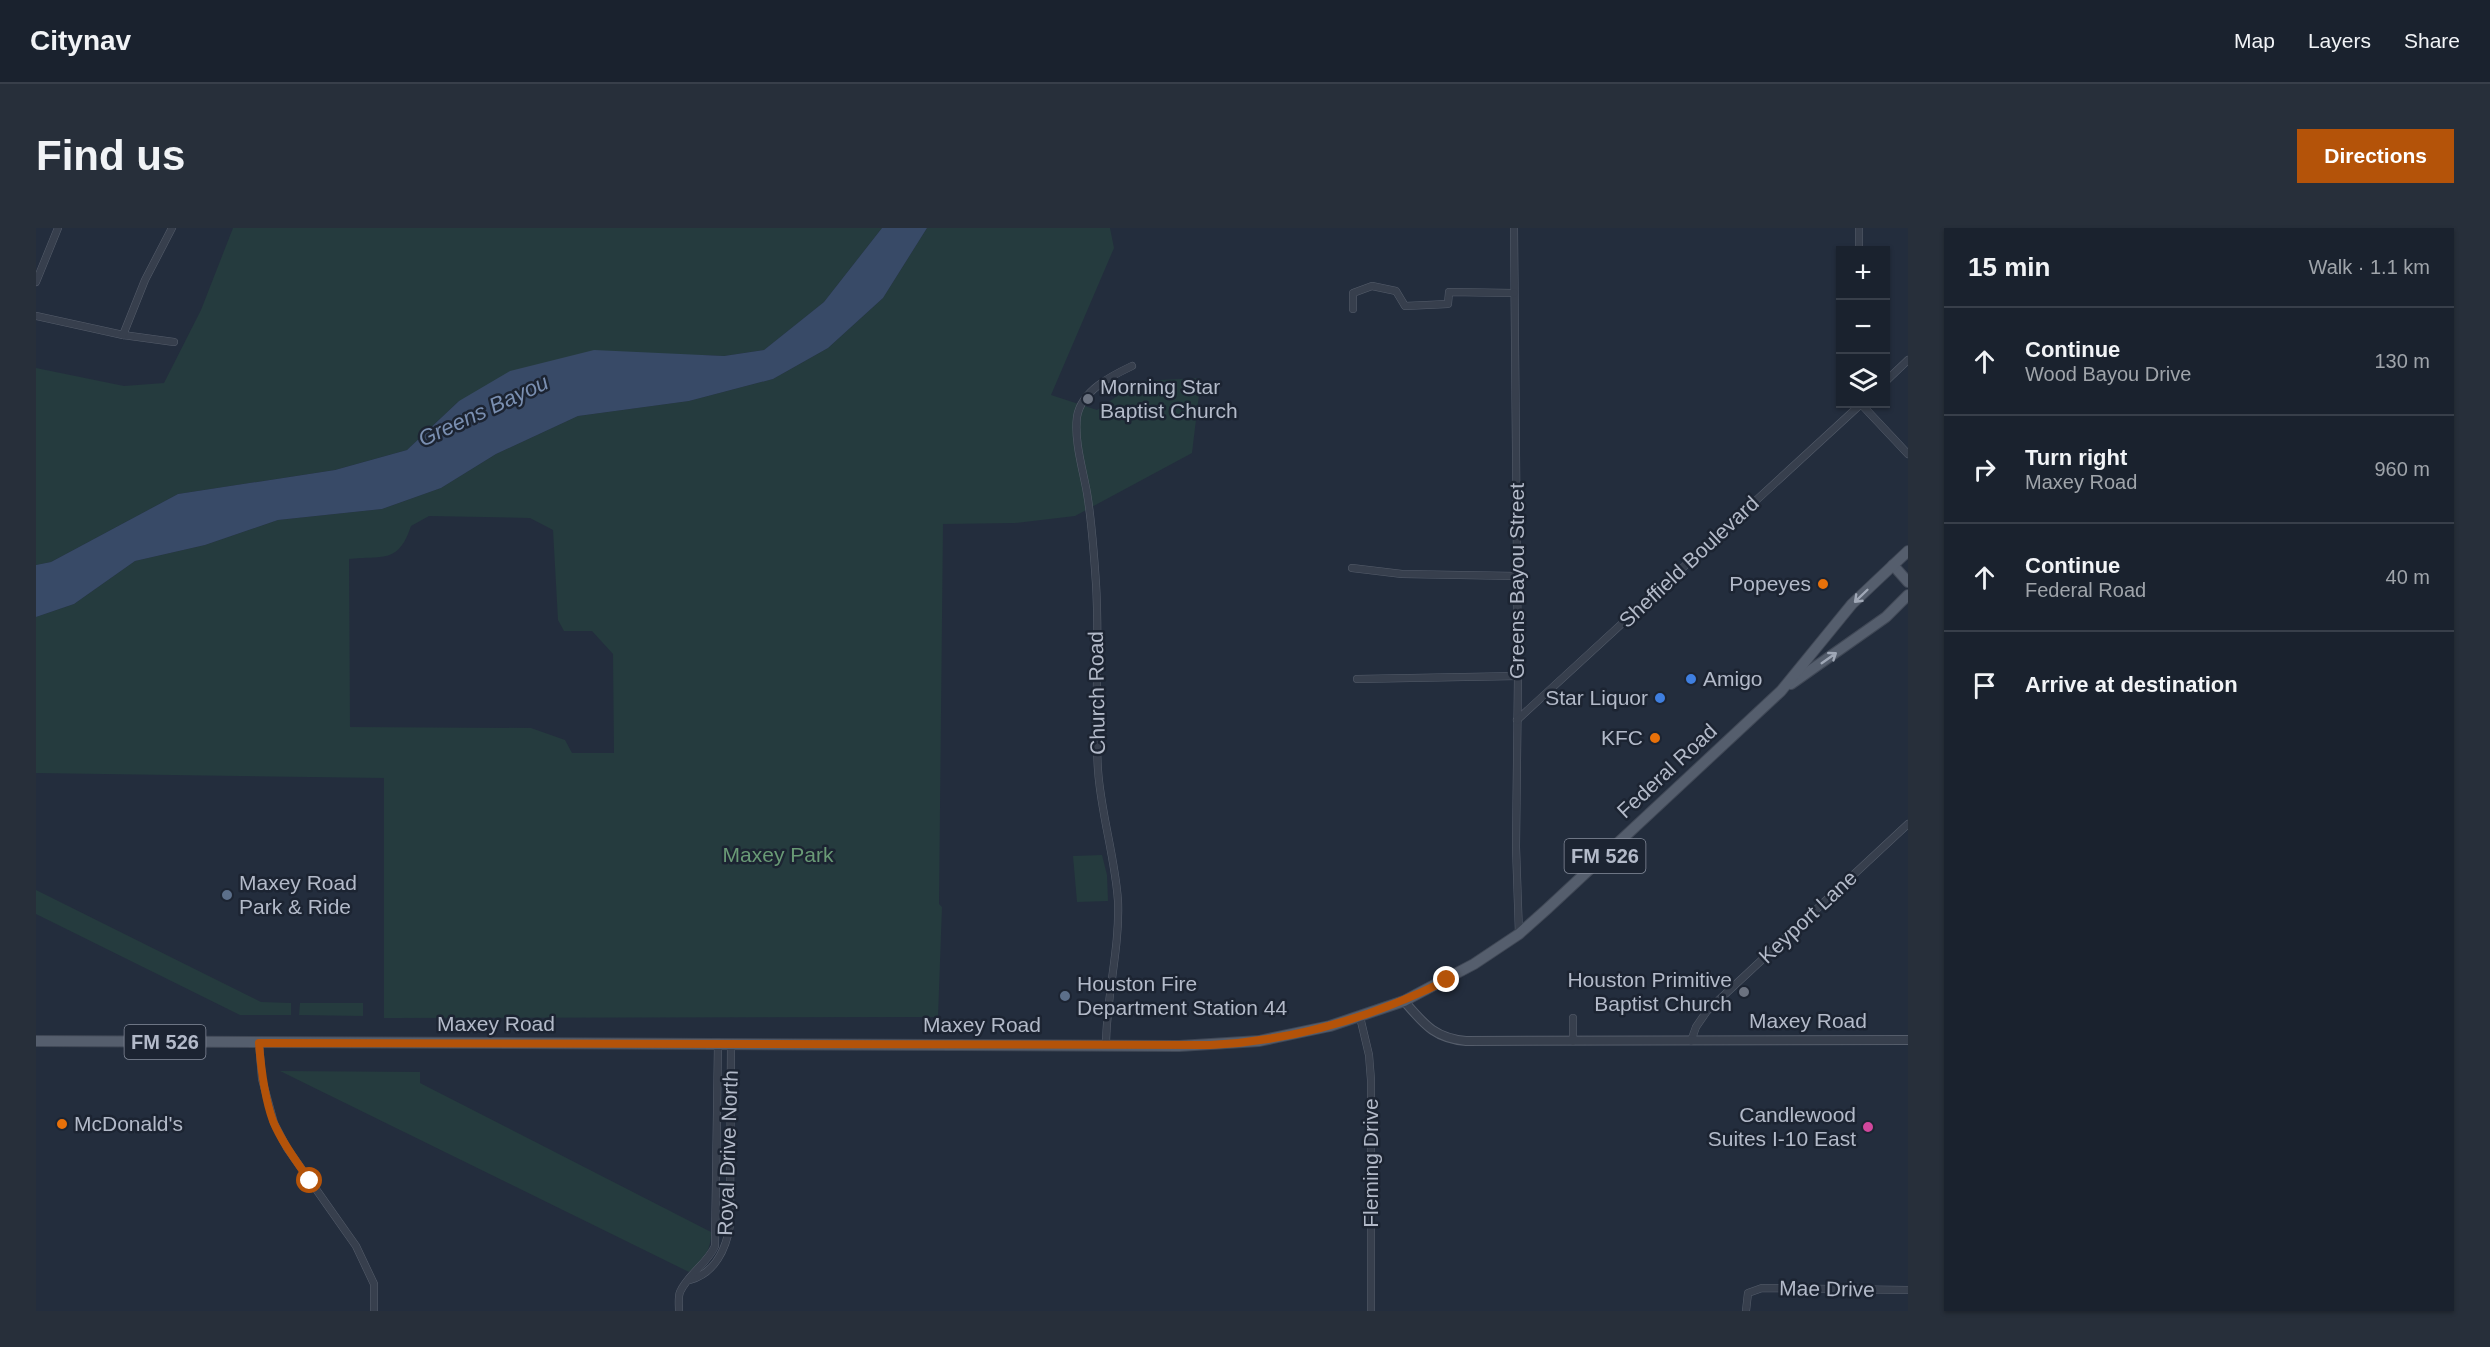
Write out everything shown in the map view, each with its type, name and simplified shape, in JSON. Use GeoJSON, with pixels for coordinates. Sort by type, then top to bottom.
{"type":"FeatureCollection","features":[{"type":"Feature","properties":{"kind":"main road","name":"Federal Road"},"geometry":{"type":"LineString","coordinates":[[1404,1001],[1474,964],[1519,934],[1781,691],[1854,603],[1908,551]]}},
{"type":"Feature","properties":{"kind":"main road"},"geometry":{"type":"LineString","coordinates":[[1893,565],[1908,582]]}},
{"type":"Feature","properties":{"kind":"main road","name":"Federal Road"},"geometry":{"type":"LineString","coordinates":[[1781,691],[1886,616],[1908,595]]}},
{"type":"Feature","properties":{"kind":"main road"},"geometry":{"type":"LineString","coordinates":[[1831,630],[1846,646]]}},
{"type":"Feature","properties":{"kind":"main road","name":"Maxey Road"},"geometry":{"type":"LineString","coordinates":[[36,1041],[1106,1046],[1233,1044],[1279,1038],[1360,1017],[1404,1001]]}},
{"type":"Feature","properties":{"kind":"street"},"geometry":{"type":"LineString","coordinates":[[36,282],[58,228]]}},
{"type":"Feature","properties":{"kind":"street"},"geometry":{"type":"LineString","coordinates":[[123,335],[146,280],[172,228]]}},
{"type":"Feature","properties":{"kind":"street","name":"Greens Bayou Street"},"geometry":{"type":"LineString","coordinates":[[1514,228],[1518,676],[1516,847],[1519,934]]}},
{"type":"Feature","properties":{"kind":"street"},"geometry":{"type":"LineString","coordinates":[[1858,228],[1859,246]]}},
{"type":"Feature","properties":{"kind":"street"},"geometry":{"type":"LineString","coordinates":[[1353,309],[1353,293],[1372,286],[1396,291],[1405,306],[1448,304],[1449,292],[1514,293]]}},
{"type":"Feature","properties":{"kind":"street"},"geometry":{"type":"LineString","coordinates":[[36,316],[123,335],[174,342]]}},
{"type":"Feature","properties":{"kind":"street"},"geometry":{"type":"LineString","coordinates":[[1890,377],[1908,360]]}},
{"type":"Feature","properties":{"kind":"street","name":"Church Road"},"geometry":{"type":"LineString","coordinates":[[1106,1046],[1107,1006],[1117,928],[1118,901],[1099,781],[1096,586],[1090,512],[1077,432],[1077,415],[1086,399],[1107,378],[1132,366]]}},
{"type":"Feature","properties":{"kind":"street","name":"Sheffield Boulevard"},"geometry":{"type":"LineString","coordinates":[[1517,720],[1857,408]]}},
{"type":"Feature","properties":{"kind":"street"},"geometry":{"type":"LineString","coordinates":[[1865,408],[1908,454]]}},
{"type":"Feature","properties":{"kind":"street"},"geometry":{"type":"LineString","coordinates":[[1352,568],[1402,574],[1517,576]]}},
{"type":"Feature","properties":{"kind":"street"},"geometry":{"type":"LineString","coordinates":[[1357,679],[1518,676]]}},
{"type":"Feature","properties":{"kind":"street","name":"Keyport Lane"},"geometry":{"type":"LineString","coordinates":[[1691,1041],[1696,1027],[1707,1011],[1908,824]]}},
{"type":"Feature","properties":{"kind":"street","name":"Maxey Road"},"geometry":{"type":"LineString","coordinates":[[1404,1001],[1432,1031],[1455,1040],[1908,1040]]}},
{"type":"Feature","properties":{"kind":"street","name":"Fleming Drive"},"geometry":{"type":"LineString","coordinates":[[1360,1017],[1369,1055],[1371,1080],[1371,1311]]}},
{"type":"Feature","properties":{"kind":"street"},"geometry":{"type":"LineString","coordinates":[[1573,1018],[1573,1041]]}},
{"type":"Feature","properties":{"kind":"street"},"geometry":{"type":"LineString","coordinates":[[259,1043],[262,1079],[274,1123],[287,1148],[356,1246],[374,1284],[375,1311]]}},
{"type":"Feature","properties":{"kind":"street","name":"Royal Drive North"},"geometry":{"type":"LineString","coordinates":[[679,1311],[680,1293],[715,1246],[718,1044]]}},
{"type":"Feature","properties":{"kind":"street","name":"Royal Drive North"},"geometry":{"type":"LineString","coordinates":[[690,1280],[700,1277],[716,1263],[727,1240],[730,1225],[731,1044]]}},
{"type":"Feature","properties":{"kind":"street"},"geometry":{"type":"LineString","coordinates":[[717,1140],[730,1140]]}},
{"type":"Feature","properties":{"kind":"street","name":"Mae Drive"},"geometry":{"type":"LineString","coordinates":[[1746,1311],[1748,1293],[1762,1288],[1908,1290]]}},
{"type":"Feature","properties":{"kind":"green space"},"geometry":{"type":"Polygon","coordinates":[[[233,228],[882,228],[824,302],[764,350],[724,356],[705,355],[459,401],[407,450],[335,470],[178,494],[51,562],[36,565],[36,368],[124,386],[164,383],[201,310],[233,228]]]}},
{"type":"Feature","properties":{"kind":"green space","name":"Maxey Park"},"geometry":{"type":"Polygon","coordinates":[[[927,228],[1110,228],[1114,248],[1051,395],[1097,410],[1139,381],[1201,378],[1192,453],[1075,516],[1015,523],[943,524],[939,904],[942,907],[938,1017],[384,1018],[384,778],[36,773],[36,617],[74,604],[135,561],[205,545],[278,520],[382,509],[441,488],[496,454],[578,416],[689,401],[773,379],[828,348],[883,298],[927,228]],[[429,516],[411,526],[406,538],[394,553],[388,556],[349,559],[350,727],[531,728],[565,740],[572,753],[614,753],[613,654],[592,631],[564,631],[558,620],[553,530],[530,518],[429,516]]]}},
{"type":"Feature","properties":{"kind":"green space"},"geometry":{"type":"Polygon","coordinates":[[[1102,855],[1107,875],[1108,901],[1077,902],[1073,856],[1102,855]]]}},
{"type":"Feature","properties":{"kind":"green space"},"geometry":{"type":"Polygon","coordinates":[[[36,890],[261,1002],[291,1003],[291,1015],[240,1015],[36,914],[36,890]]]}},
{"type":"Feature","properties":{"kind":"green space"},"geometry":{"type":"Polygon","coordinates":[[[300,1003],[363,1003],[363,1016],[299,1015],[300,1003]]]}},
{"type":"Feature","properties":{"kind":"green space"},"geometry":{"type":"Polygon","coordinates":[[[280,1071],[420,1072],[420,1083],[711,1232],[708,1250],[689,1272],[280,1071]]]}},
{"type":"Feature","properties":{"kind":"water","name":"Greens Bayou"},"geometry":{"type":"Polygon","coordinates":[[[882,228],[927,228],[883,298],[828,348],[773,379],[689,401],[578,416],[496,454],[441,488],[382,509],[278,520],[205,545],[135,561],[74,604],[36,617],[36,565],[51,562],[178,494],[335,470],[407,450],[459,401],[510,371],[594,350],[724,356],[764,350],[824,302],[882,228]]]}},
{"type":"Feature","properties":{"kind":"place","name":"Morning Star Baptist Church"},"geometry":{"type":"Point","coordinates":[1088,399]}},
{"type":"Feature","properties":{"kind":"place","name":"Popeyes"},"geometry":{"type":"Point","coordinates":[1823,584]}},
{"type":"Feature","properties":{"kind":"place","name":"Amigo"},"geometry":{"type":"Point","coordinates":[1691,679]}},
{"type":"Feature","properties":{"kind":"place","name":"Star Liquor"},"geometry":{"type":"Point","coordinates":[1660,698]}},
{"type":"Feature","properties":{"kind":"place","name":"KFC"},"geometry":{"type":"Point","coordinates":[1655,738]}},
{"type":"Feature","properties":{"kind":"place","name":"Maxey Road Park & Ride"},"geometry":{"type":"Point","coordinates":[227,895]}},
{"type":"Feature","properties":{"kind":"place","name":"Houston Primitive Baptist Church"},"geometry":{"type":"Point","coordinates":[1744,992]}},
{"type":"Feature","properties":{"kind":"place","name":"Houston Fire Department Station 44"},"geometry":{"type":"Point","coordinates":[1065,996]}},
{"type":"Feature","properties":{"kind":"place","name":"McDonald's"},"geometry":{"type":"Point","coordinates":[62,1124]}},
{"type":"Feature","properties":{"kind":"place","name":"Candlewood Suites I-10 East"},"geometry":{"type":"Point","coordinates":[1868,1127]}},
{"type":"Feature","properties":{"kind":"route"},"geometry":{"type":"LineString","coordinates":[[310,1181],[287,1148],[274,1123],[262,1079],[259,1043],[1106,1046],[1233,1044],[1279,1038],[1330,1026],[1404,1001],[1447,980]]}}]}
